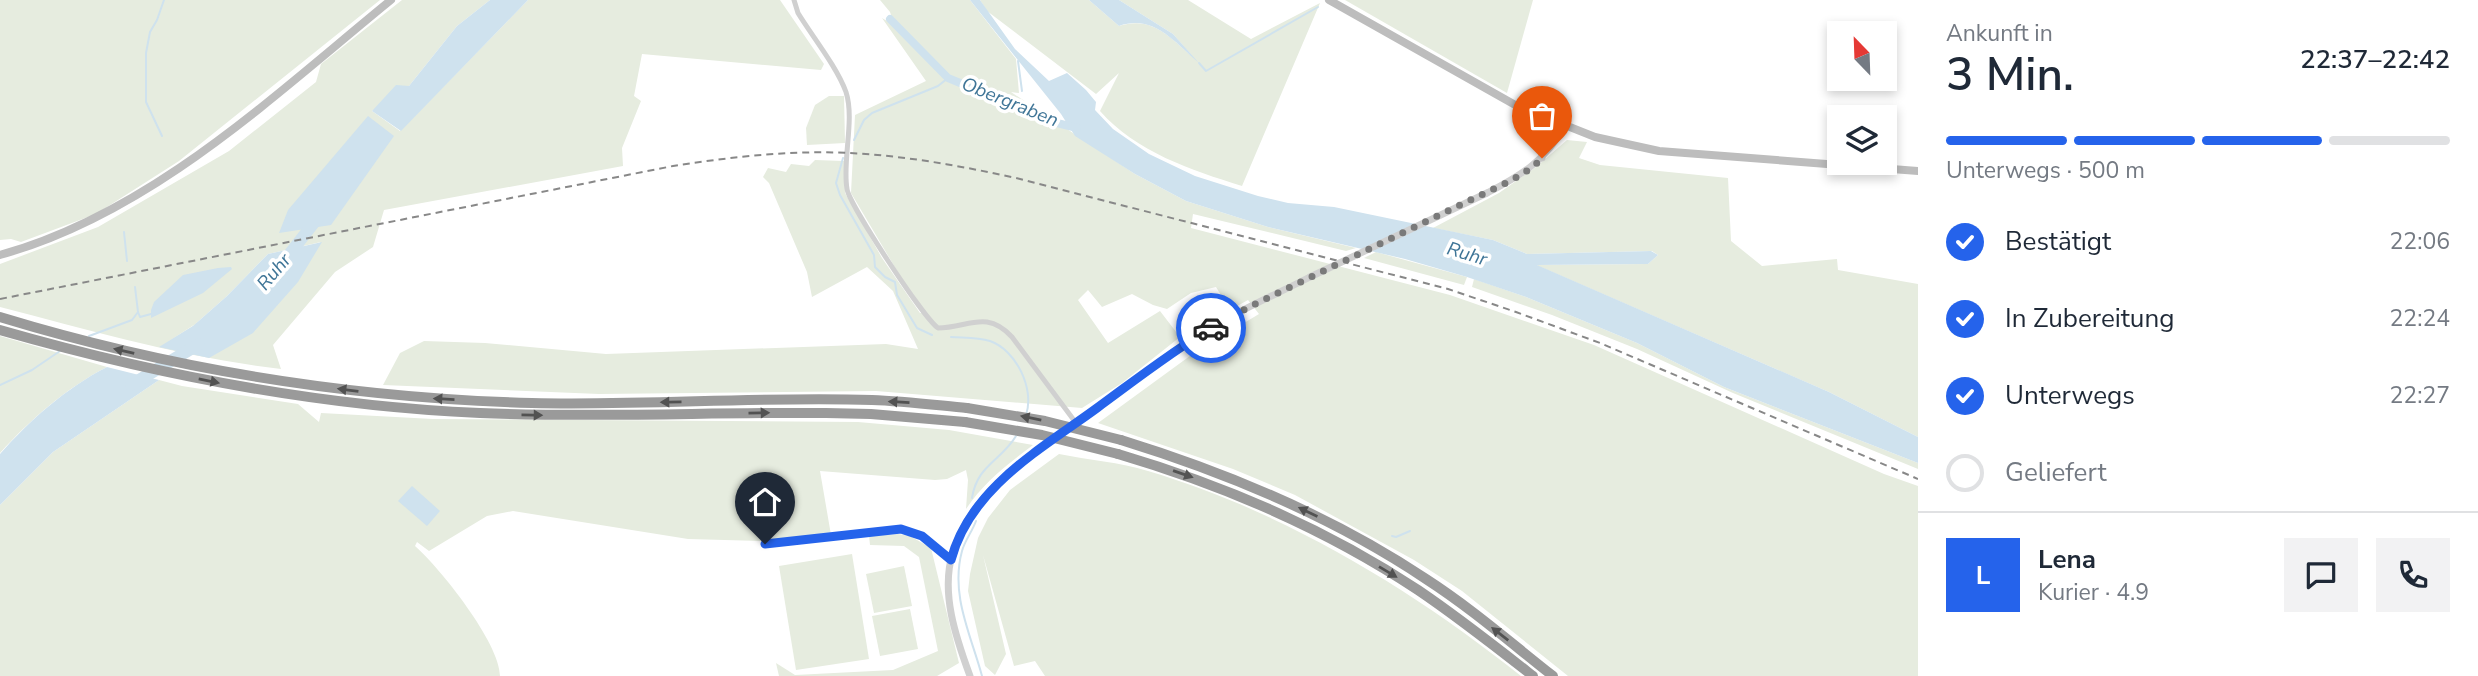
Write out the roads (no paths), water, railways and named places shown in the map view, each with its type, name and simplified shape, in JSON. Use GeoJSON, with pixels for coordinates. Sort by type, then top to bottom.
{"type":"FeatureCollection","features":[{"type":"Feature","properties":{"kind":"highway"},"geometry":{"type":"LineString","coordinates":[[0,317],[92,344],[199,368],[307,385],[416,397],[547,403],[871,400],[967,408],[1045,421],[1121,440],[1231,477],[1334,524],[1454,597],[1553,676]]}},
{"type":"Feature","properties":{"kind":"highway"},"geometry":{"type":"LineString","coordinates":[[0,330],[101,358],[204,380],[309,397],[415,409],[560,415],[860,414],[965,422],[1042,435],[1118,454],[1226,490],[1326,537],[1417,590],[1533,676]]}},
{"type":"Feature","properties":{"kind":"main road"},"geometry":{"type":"LineString","coordinates":[[0,256],[90,220],[173,172],[257,111],[391,0]]}},
{"type":"Feature","properties":{"kind":"main road"},"geometry":{"type":"LineString","coordinates":[[1329,0],[1517,106],[1612,142],[1659,151],[1918,171]]}},
{"type":"Feature","properties":{"kind":"street"},"geometry":{"type":"LineString","coordinates":[[794,0],[798,13],[846,92],[848,192],[925,317],[937,328],[983,321],[1003,328],[1076,423]]}},
{"type":"Feature","properties":{"kind":"street"},"geometry":{"type":"LineString","coordinates":[[1517,106],[1538,130],[1542,158]]}},
{"type":"Feature","properties":{"kind":"street"},"geometry":{"type":"LineString","coordinates":[[970,676],[952,616],[948,590],[951,560],[964,526],[989,492],[1021,463],[1207,330],[1522,175],[1542,158],[1564,126]]}},
{"type":"Feature","properties":{"kind":"street"},"geometry":{"type":"LineString","coordinates":[[765,544],[901,529],[922,536],[951,560]]}},
{"type":"Feature","properties":{"kind":"water"},"geometry":{"type":"Polygon","coordinates":[[[490,0],[528,0],[401,131],[372,111],[396,85],[409,86],[457,26],[490,0]]]}},
{"type":"Feature","properties":{"kind":"water"},"geometry":{"type":"Polygon","coordinates":[[[970,0],[980,0],[1015,49],[1049,81],[1067,73],[1096,102],[1095,110],[1113,129],[1149,154],[1195,176],[1288,203],[1334,207],[1493,240],[1527,254],[1651,251],[1658,255],[1648,264],[1537,265],[1829,392],[1918,437],[1918,463],[1724,387],[1637,343],[1526,297],[1405,259],[1268,227],[1186,201],[1135,174],[1075,136],[1061,114],[970,0]]]}},
{"type":"Feature","properties":{"kind":"water"},"geometry":{"type":"Polygon","coordinates":[[[1089,0],[1119,0],[1173,34],[1199,63],[1163,32],[1143,24],[1119,26],[1089,0]]]}},
{"type":"Feature","properties":{"kind":"water"},"geometry":{"type":"Polygon","coordinates":[[[368,116],[394,136],[331,225],[279,233],[288,210],[368,116]]]}},
{"type":"Feature","properties":{"kind":"water"},"geometry":{"type":"Polygon","coordinates":[[[322,242],[298,282],[253,333],[209,358],[159,347],[193,326],[268,254],[322,242]]]}},
{"type":"Feature","properties":{"kind":"water"},"geometry":{"type":"Polygon","coordinates":[[[231,267],[232,269],[203,293],[151,318],[154,302],[183,275],[231,267]]]}},
{"type":"Feature","properties":{"kind":"water"},"geometry":{"type":"Polygon","coordinates":[[[107,367],[159,380],[53,452],[0,505],[0,454],[49,406],[107,367]]]}},
{"type":"Feature","properties":{"kind":"water"},"geometry":{"type":"Polygon","coordinates":[[[412,486],[440,511],[427,526],[398,501],[412,486]]]}},
{"type":"Feature","properties":{"kind":"waterway"},"geometry":{"type":"LineString","coordinates":[[162,136],[146,102],[146,53],[150,32],[164,0]]}},
{"type":"Feature","properties":{"kind":"waterway"},"geometry":{"type":"LineString","coordinates":[[1199,63],[1206,71],[1318,7]]}},
{"type":"Feature","properties":{"kind":"waterway","name":"Obergraben"},"geometry":{"type":"LineString","coordinates":[[890,19],[948,78],[1057,123],[1077,128]]}},
{"type":"Feature","properties":{"kind":"waterway"},"geometry":{"type":"LineString","coordinates":[[1018,61],[1022,91]]}},
{"type":"Feature","properties":{"kind":"waterway"},"geometry":{"type":"LineString","coordinates":[[854,140],[864,120],[872,113],[938,86],[948,78]]}},
{"type":"Feature","properties":{"kind":"waterway","name":"Obergraben"},"geometry":{"type":"LineString","coordinates":[[1023,102],[1023,109]]}},
{"type":"Feature","properties":{"kind":"waterway"},"geometry":{"type":"LineString","coordinates":[[843,158],[836,183],[874,255],[875,267],[895,282],[897,295],[917,328],[932,335]]}},
{"type":"Feature","properties":{"kind":"waterway","name":"Ruhr"},"geometry":{"type":"LineString","coordinates":[[284,261],[320,215]]}},
{"type":"Feature","properties":{"kind":"waterway"},"geometry":{"type":"LineString","coordinates":[[124,232],[127,261]]}},
{"type":"Feature","properties":{"kind":"waterway"},"geometry":{"type":"LineString","coordinates":[[135,287],[140,317],[151,314]]}},
{"type":"Feature","properties":{"kind":"waterway"},"geometry":{"type":"LineString","coordinates":[[89,336],[132,320],[138,312]]}},
{"type":"Feature","properties":{"kind":"waterway"},"geometry":{"type":"LineString","coordinates":[[951,337],[990,341],[1008,353],[1025,383],[1028,394],[1026,415]]}},
{"type":"Feature","properties":{"kind":"waterway","name":"Ruhr"},"geometry":{"type":"LineString","coordinates":[[131,385],[199,344]]}},
{"type":"Feature","properties":{"kind":"waterway"},"geometry":{"type":"LineString","coordinates":[[0,385],[32,370],[60,351]]}},
{"type":"Feature","properties":{"kind":"waterway"},"geometry":{"type":"LineString","coordinates":[[972,498],[984,470],[1016,436]]}},
{"type":"Feature","properties":{"kind":"waterway"},"geometry":{"type":"LineString","coordinates":[[976,521],[962,551],[959,583],[963,615],[982,676]]}},
{"type":"Feature","properties":{"kind":"waterway"},"geometry":{"type":"LineString","coordinates":[[1392,536],[1410,531]]}},
{"type":"Feature","properties":{"kind":"railway"},"geometry":{"type":"LineString","coordinates":[[0,299],[673,166],[783,153],[871,154],[934,162],[1016,178],[1448,289],[1600,343],[1918,479]]}}]}
